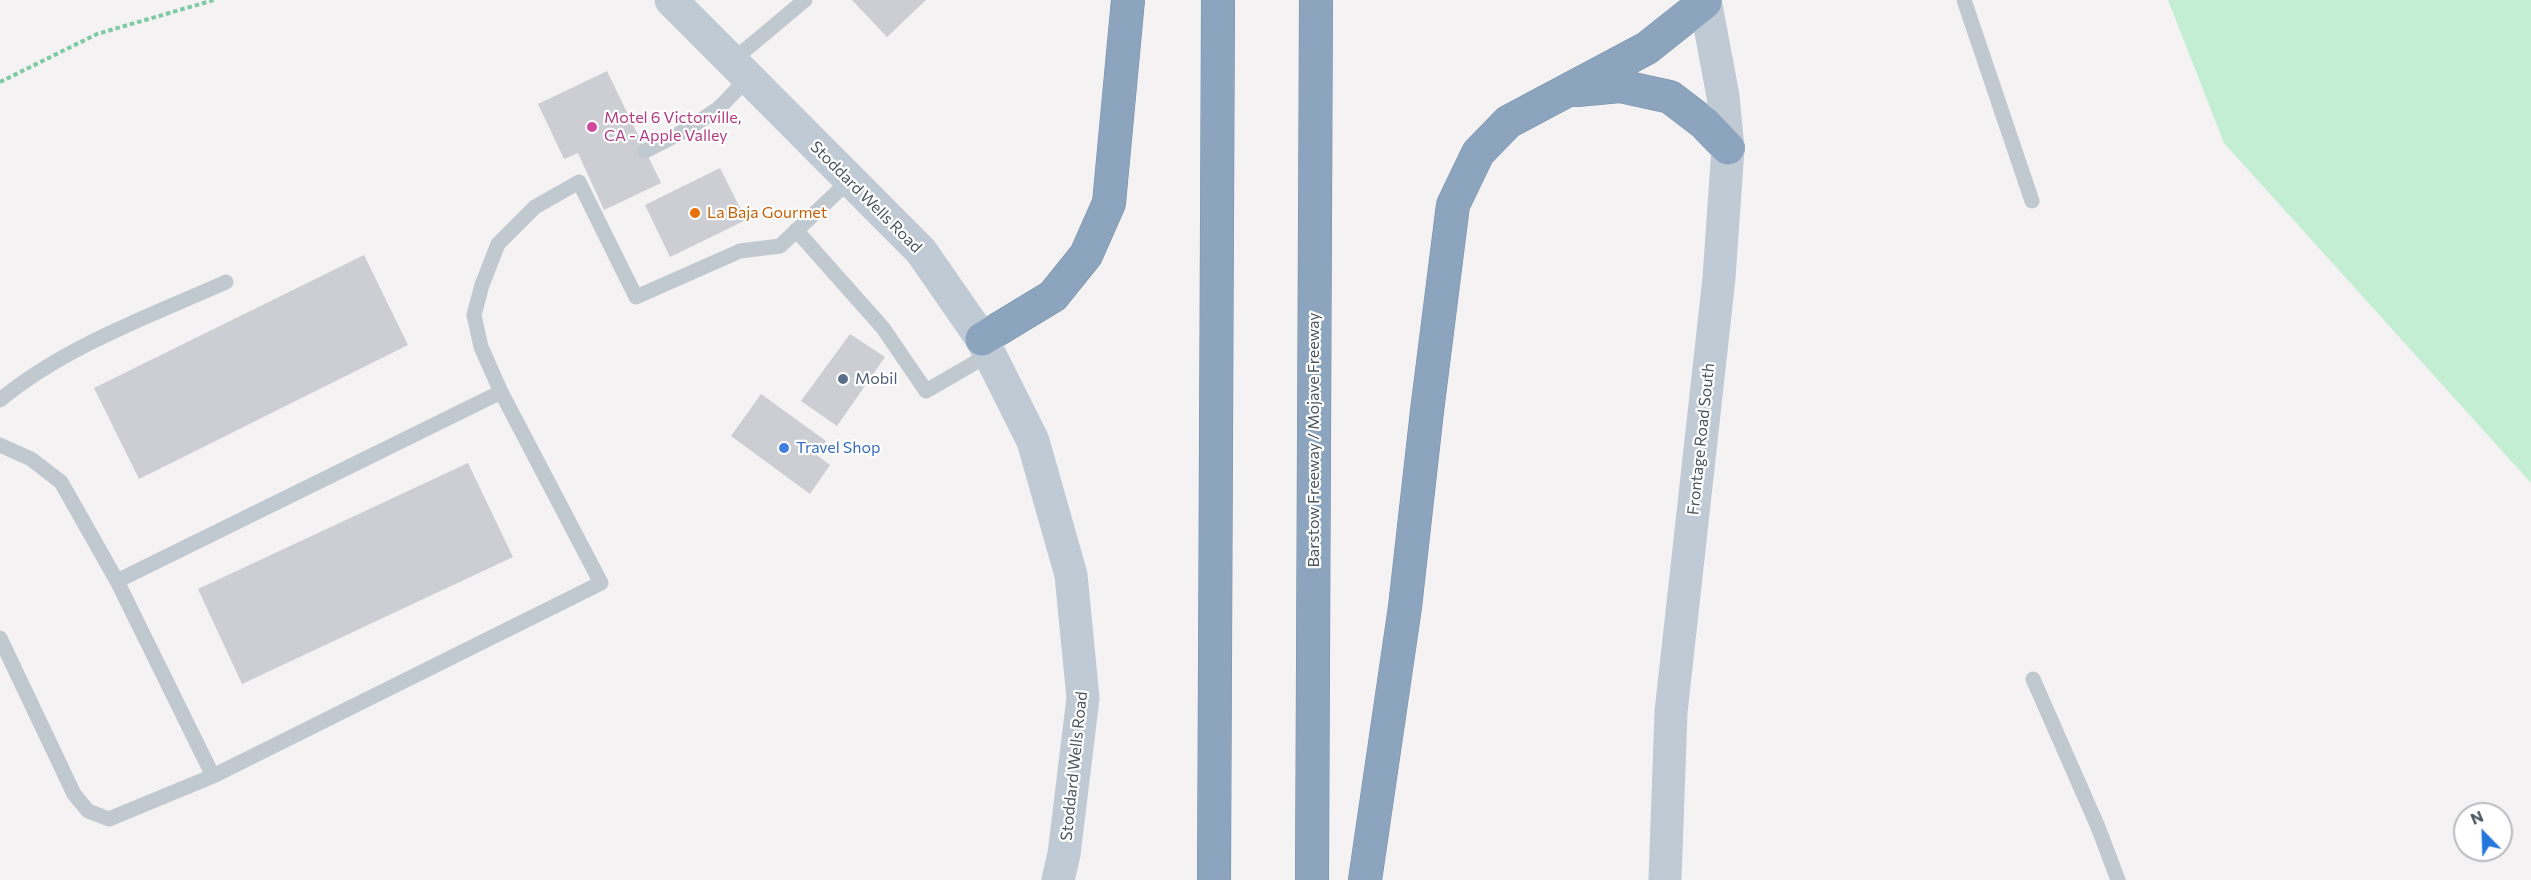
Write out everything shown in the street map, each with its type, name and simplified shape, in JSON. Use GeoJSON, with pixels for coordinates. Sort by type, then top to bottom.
{"type":"FeatureCollection","features":[{"type":"Feature","properties":{"kind":"highway"},"geometry":{"type":"LineString","coordinates":[[986,346],[1053,296],[1086,255],[1109,203],[1128,0]]}},
{"type":"Feature","properties":{"kind":"highway"},"geometry":{"type":"LineString","coordinates":[[1214,880],[1218,0]]}},
{"type":"Feature","properties":{"kind":"highway","name":"Barstow Freeway / Mojave Freeway"},"geometry":{"type":"LineString","coordinates":[[1312,880],[1316,0]]}},
{"type":"Feature","properties":{"kind":"highway"},"geometry":{"type":"LineString","coordinates":[[1365,880],[1405,607],[1453,205],[1478,153],[1508,122],[1647,48],[1705,1]]}},
{"type":"Feature","properties":{"kind":"highway"},"geometry":{"type":"LineString","coordinates":[[1569,91],[1620,86],[1670,97],[1704,123],[1728,148]]}},
{"type":"Feature","properties":{"kind":"street","name":"Stoddard Wells Road"},"geometry":{"type":"LineString","coordinates":[[671,0],[921,251],[986,346],[1033,441],[1071,575],[1083,698],[1064,854],[1058,880]]}},
{"type":"Feature","properties":{"kind":"street","name":"Frontage Road South"},"geometry":{"type":"LineString","coordinates":[[1665,880],[1671,712],[1719,278],[1728,148],[1723,96],[1705,1]]}},
{"type":"Feature","properties":{"kind":"lane"},"geometry":{"type":"LineString","coordinates":[[645,151],[688,129],[718,108],[740,70],[806,0]]}},
{"type":"Feature","properties":{"kind":"lane"},"geometry":{"type":"LineString","coordinates":[[1964,0],[2032,201]]}},
{"type":"Feature","properties":{"kind":"lane"},"geometry":{"type":"LineString","coordinates":[[0,638],[74,794],[88,811],[109,819],[213,776],[601,583],[501,392],[481,347],[474,315],[482,285],[498,244],[535,207],[584,179],[636,297],[741,251],[780,246],[850,180]]}},
{"type":"Feature","properties":{"kind":"lane"},"geometry":{"type":"LineString","coordinates":[[796,230],[883,328],[926,391],[986,346]]}},
{"type":"Feature","properties":{"kind":"lane"},"geometry":{"type":"LineString","coordinates":[[0,400],[24,380],[84,346],[226,282]]}},
{"type":"Feature","properties":{"kind":"lane"},"geometry":{"type":"LineString","coordinates":[[117,581],[501,392]]}},
{"type":"Feature","properties":{"kind":"lane"},"geometry":{"type":"LineString","coordinates":[[0,445],[31,459],[61,482],[117,581],[213,776]]}},
{"type":"Feature","properties":{"kind":"lane"},"geometry":{"type":"LineString","coordinates":[[2033,679],[2098,827],[2118,880]]}},
{"type":"Feature","properties":{"kind":"path"},"geometry":{"type":"LineString","coordinates":[[0,82],[97,34],[214,0]]}},
{"type":"Feature","properties":{"kind":"green space"},"geometry":{"type":"Polygon","coordinates":[[[2168,0],[2531,0],[2531,483],[2224,143],[2168,0]]]}},
{"type":"Feature","properties":{"kind":"building"},"geometry":{"type":"Polygon","coordinates":[[[852,0],[926,0],[887,37],[852,0]]]}},
{"type":"Feature","properties":{"kind":"building","name":"Motel 6 Victorville, CA - Apple Valley"},"geometry":{"type":"Polygon","coordinates":[[[607,71],[661,183],[604,210],[578,153],[564,159],[538,104],[607,71]]]}},
{"type":"Feature","properties":{"kind":"building","name":"La Baja Gourmet"},"geometry":{"type":"Polygon","coordinates":[[[720,168],[746,220],[670,257],[645,205],[720,168]]]}},
{"type":"Feature","properties":{"kind":"building"},"geometry":{"type":"Polygon","coordinates":[[[364,255],[408,345],[139,479],[94,388],[364,255]]]}},
{"type":"Feature","properties":{"kind":"building","name":"Mobil"},"geometry":{"type":"Polygon","coordinates":[[[850,334],[885,357],[837,426],[801,401],[850,334]]]}},
{"type":"Feature","properties":{"kind":"building","name":"Travel Shop"},"geometry":{"type":"Polygon","coordinates":[[[761,394],[826,441],[817,455],[830,465],[810,494],[731,436],[761,394]]]}},
{"type":"Feature","properties":{"kind":"building"},"geometry":{"type":"Polygon","coordinates":[[[468,463],[513,557],[242,684],[198,589],[468,463]]]}},
{"type":"Feature","properties":{"kind":"place","name":"Motel 6 Victorville, CA - Apple Valley"},"geometry":{"type":"Point","coordinates":[592,127]}},
{"type":"Feature","properties":{"kind":"place","name":"La Baja Gourmet"},"geometry":{"type":"Point","coordinates":[695,213]}},
{"type":"Feature","properties":{"kind":"place","name":"Mobil"},"geometry":{"type":"Point","coordinates":[843,379]}},
{"type":"Feature","properties":{"kind":"place","name":"Travel Shop"},"geometry":{"type":"Point","coordinates":[784,448]}}]}
